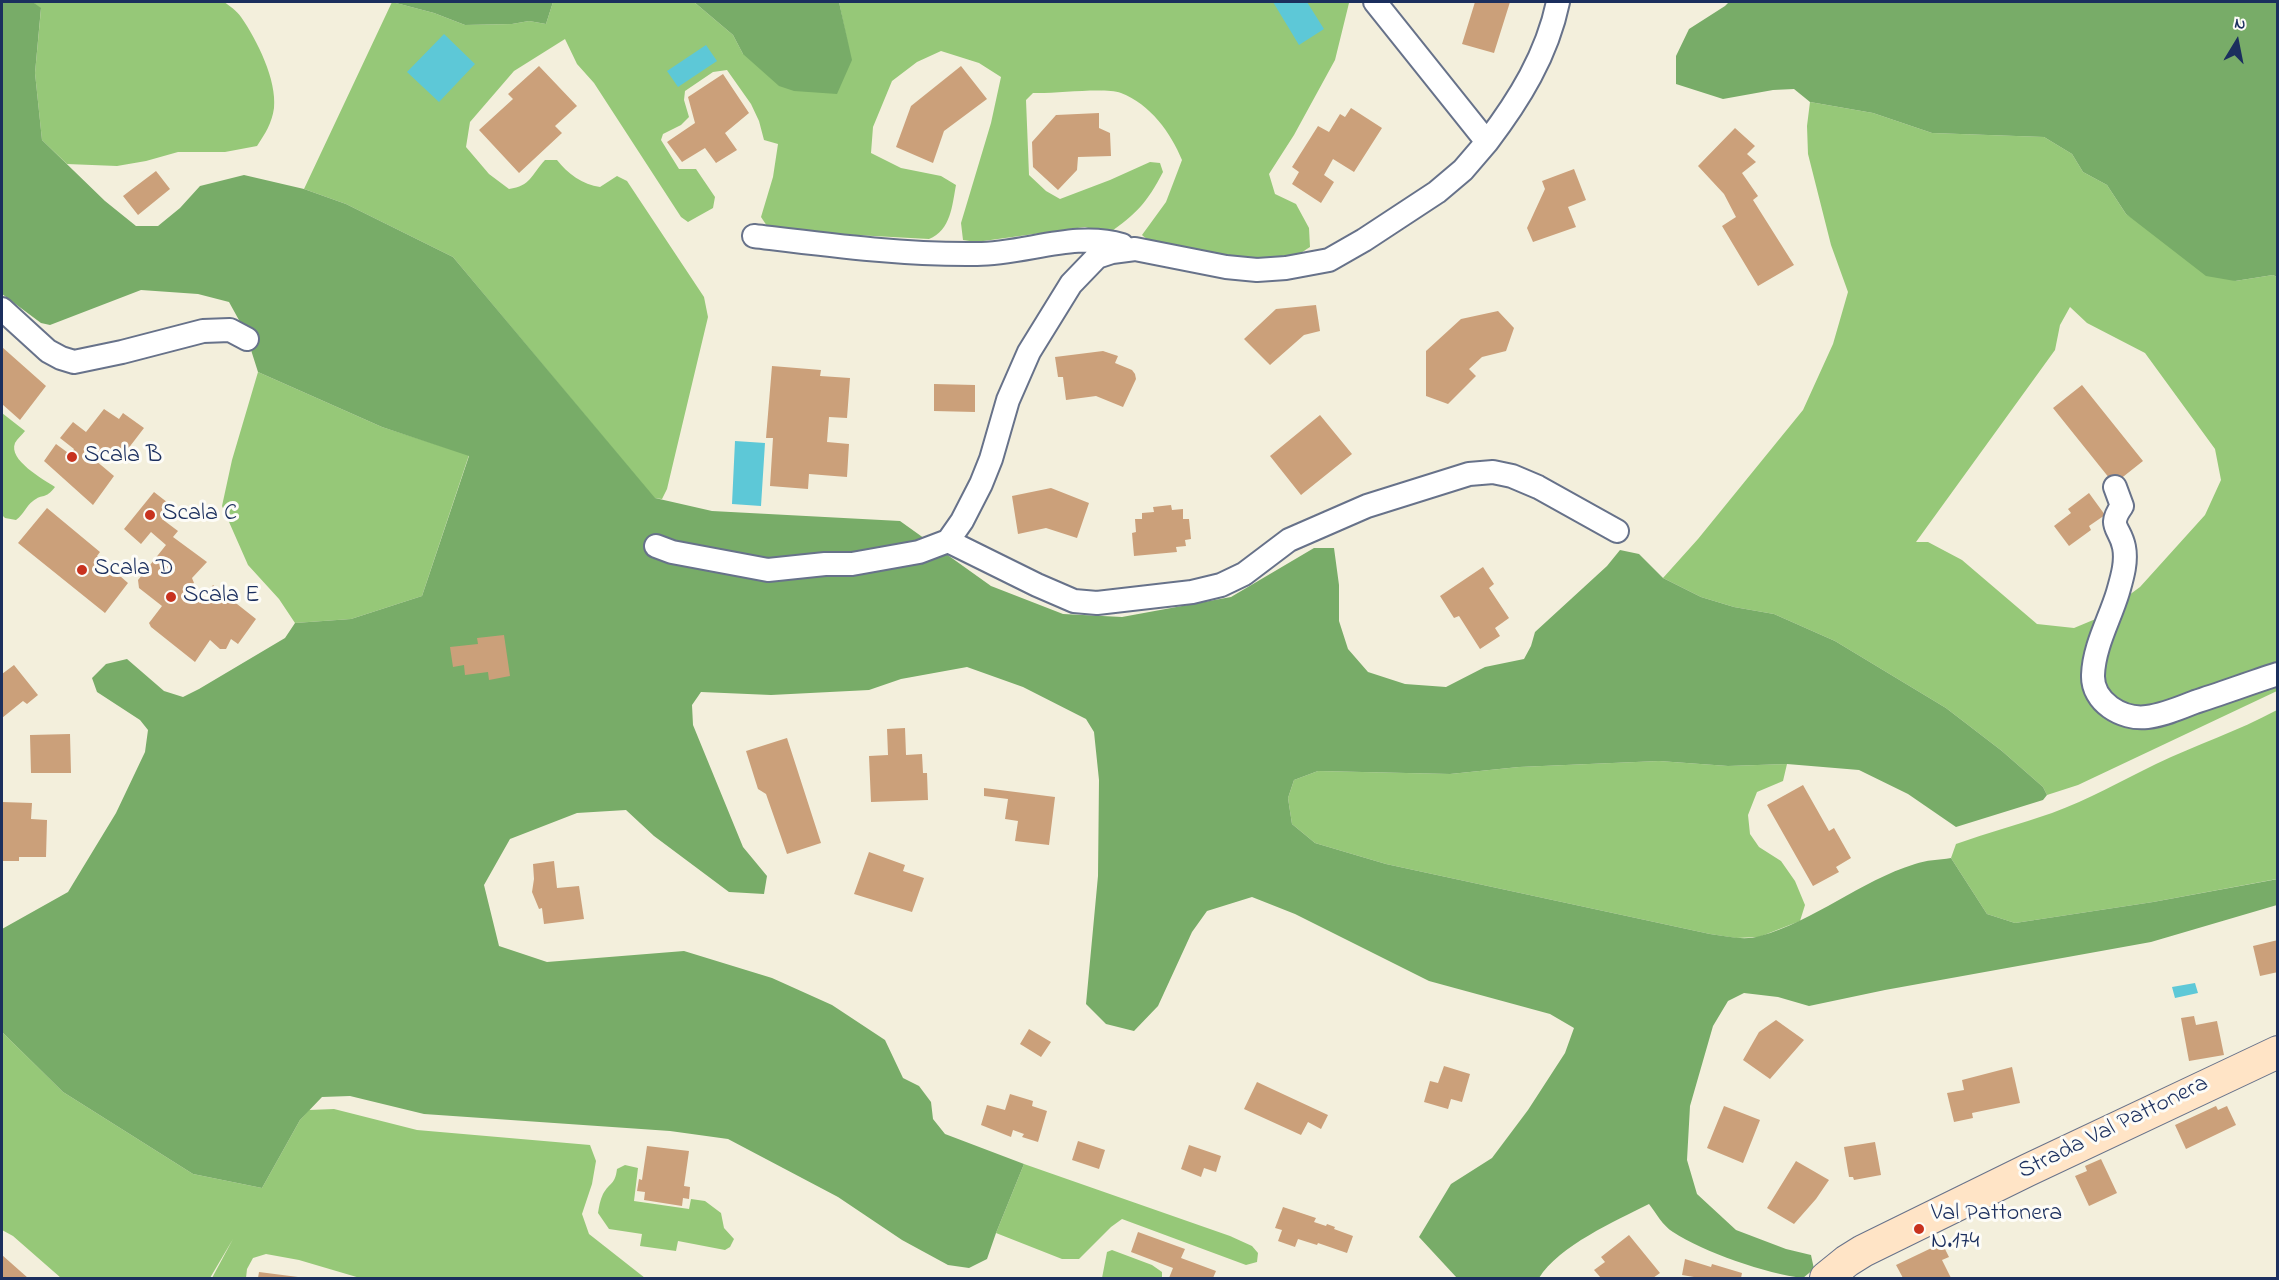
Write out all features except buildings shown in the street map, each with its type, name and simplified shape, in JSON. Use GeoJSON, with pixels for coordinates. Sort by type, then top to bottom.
{"type":"FeatureCollection","features":[{"type":"Feature","properties":{"kind":"street"},"geometry":{"type":"LineString","coordinates":[[1375,2],[1487,142]]}},
{"type":"Feature","properties":{"kind":"street"},"geometry":{"type":"LineString","coordinates":[[754,236],[861,248],[980,254],[1087,240],[1226,267],[1257,270],[1286,268],[1329,260],[1437,192],[1463,170],[1513,108],[1532,75],[1546,45],[1558,2]]}},
{"type":"Feature","properties":{"kind":"street"},"geometry":{"type":"LineString","coordinates":[[656,546],[672,552],[768,570],[825,564],[852,564],[919,552],[948,541],[962,521],[981,484],[991,459],[1008,400],[1029,352],[1057,304],[1083,269],[1097,257],[1112,252],[1135,249]]}},
{"type":"Feature","properties":{"kind":"street"},"geometry":{"type":"LineString","coordinates":[[2,309],[48,351],[74,362],[203,331],[230,330],[247,339]]}},
{"type":"Feature","properties":{"kind":"street"},"geometry":{"type":"LineString","coordinates":[[948,541],[1074,601],[1097,603],[1192,592],[1221,585],[1244,574],[1289,540],[1367,506],[1470,474],[1492,472],[1512,476],[1617,531]]}},
{"type":"Feature","properties":{"kind":"street"},"geometry":{"type":"LineString","coordinates":[[2115,487],[2122,506],[2114,517],[2114,525],[2124,548],[2123,575],[2097,653],[2093,676],[2097,693],[2108,706],[2125,714],[2146,717],[2171,711],[2277,674]]}},
{"type":"Feature","properties":{"kind":"street","name":"Strada Val Pattonera"},"geometry":{"type":"LineString","coordinates":[[1826,1278],[1847,1260],[1863,1251],[2277,1052]]}},
{"type":"Feature","properties":{"kind":"green space"},"geometry":{"type":"Polygon","coordinates":[[[2,2],[33,2],[41,8],[35,73],[42,140],[105,201],[136,226],[158,226],[180,208],[200,186],[244,175],[304,189],[346,204],[453,257],[655,498],[712,511],[900,521],[991,586],[1063,614],[1122,617],[1231,597],[1314,548],[1334,548],[1339,585],[1339,621],[1348,649],[1368,672],[1405,684],[1446,687],[1485,667],[1524,659],[1535,632],[1607,566],[1620,550],[1639,554],[1663,578],[1701,597],[1734,607],[1774,614],[1835,641],[1946,708],[2002,751],[2043,787],[2047,795],[2043,800],[1956,827],[1908,794],[1859,770],[1787,764],[1728,766],[1659,761],[1519,767],[1450,774],[1318,771],[1294,780],[1288,798],[1292,824],[1315,843],[1386,864],[1710,934],[1741,938],[1754,937],[1800,921],[1895,871],[1919,863],[1951,858],[1987,914],[2015,923],[2153,902],[2278,879],[2277,905],[2151,942],[1809,1006],[1778,997],[1744,993],[1728,1001],[1713,1026],[1690,1106],[1687,1160],[1697,1194],[1736,1230],[1786,1249],[1811,1255],[1814,1269],[1803,1278],[1754,1267],[1686,1240],[1669,1229],[1649,1204],[1605,1226],[1574,1245],[1548,1266],[1539,1278],[1457,1278],[1419,1237],[1451,1184],[1492,1158],[1528,1110],[1565,1053],[1574,1028],[1550,1014],[1429,981],[1295,914],[1252,897],[1207,911],[1192,932],[1158,1006],[1134,1031],[1106,1024],[1086,1004],[1098,876],[1099,780],[1094,732],[1086,719],[1023,687],[967,667],[901,679],[869,690],[771,695],[701,692],[692,705],[693,725],[743,847],[767,876],[764,894],[729,892],[654,836],[626,810],[577,813],[510,839],[484,885],[499,946],[547,962],[684,951],[772,978],[832,1005],[885,1040],[903,1078],[919,1086],[931,1102],[933,1119],[945,1134],[1024,1164],[987,1259],[969,1268],[948,1265],[902,1240],[838,1197],[728,1139],[670,1131],[424,1114],[350,1096],[322,1097],[300,1120],[262,1188],[193,1174],[63,1092],[2,1032],[2,929],[68,892],[116,813],[145,752],[148,730],[140,720],[97,692],[92,678],[106,664],[127,659],[164,691],[183,697],[285,638],[295,623],[351,619],[422,596],[469,456],[382,427],[258,372],[245,331],[229,302],[198,294],[141,290],[50,325],[41,323],[2,294],[2,2]]]}},
{"type":"Feature","properties":{"kind":"green space"},"geometry":{"type":"Polygon","coordinates":[[[33,2],[224,2],[247,26],[269,73],[274,108],[272,119],[265,133],[257,146],[225,152],[178,152],[117,166],[67,164],[42,140],[35,73],[41,9],[33,2]]]}},
{"type":"Feature","properties":{"kind":"green space"},"geometry":{"type":"Polygon","coordinates":[[[392,2],[434,13],[465,25],[512,24],[529,21],[546,24],[553,2],[694,2],[733,35],[743,54],[851,60],[839,2],[1349,3],[1335,60],[1294,135],[1269,174],[1275,194],[1296,204],[1309,228],[1310,247],[1300,254],[1280,258],[1239,257],[1190,251],[1152,241],[1142,235],[1166,202],[1182,160],[1166,130],[1150,112],[1131,98],[1113,91],[1033,93],[1026,100],[1029,175],[1046,191],[1060,199],[1150,162],[1160,163],[1163,172],[1140,207],[1108,234],[1085,227],[976,242],[963,240],[961,223],[991,123],[1001,77],[979,63],[941,51],[917,62],[892,81],[873,127],[871,153],[901,168],[941,176],[956,185],[952,209],[946,223],[942,230],[929,239],[837,234],[767,226],[761,217],[773,177],[778,144],[764,140],[751,104],[727,70],[713,72],[685,91],[684,100],[689,117],[681,125],[663,134],[661,140],[679,169],[696,169],[715,197],[713,208],[688,222],[681,217],[594,83],[577,64],[565,39],[514,71],[470,122],[466,147],[489,174],[509,189],[516,188],[530,179],[545,160],[557,160],[576,178],[594,186],[600,187],[617,176],[627,181],[704,297],[708,317],[667,489],[662,499],[654,498],[453,257],[346,204],[304,189],[392,2]]]}},
{"type":"Feature","properties":{"kind":"green space"},"geometry":{"type":"Polygon","coordinates":[[[392,2],[553,2],[546,24],[529,21],[512,24],[465,25],[434,13],[392,2]]]}},
{"type":"Feature","properties":{"kind":"green space"},"geometry":{"type":"Polygon","coordinates":[[[694,2],[839,2],[852,60],[837,94],[794,91],[779,86],[743,54],[733,35],[694,2]]]}},
{"type":"Feature","properties":{"kind":"green space"},"geometry":{"type":"Polygon","coordinates":[[[1729,2],[2277,2],[2277,277],[2273,275],[2235,281],[2206,276],[2126,214],[2107,185],[2083,172],[2072,154],[2044,137],[1932,133],[1873,113],[1810,102],[1794,89],[1773,90],[1723,99],[1676,84],[1676,56],[1689,29],[1729,2]]]}},
{"type":"Feature","properties":{"kind":"green space"},"geometry":{"type":"Polygon","coordinates":[[[1810,102],[1873,113],[1932,133],[2044,137],[2072,154],[2083,172],[2107,185],[2126,214],[2235,281],[2273,275],[2277,277],[2277,691],[2078,785],[2047,795],[2043,787],[2002,751],[1946,708],[1835,641],[1774,614],[1734,607],[1701,597],[1663,578],[1698,539],[1803,410],[1833,344],[1848,292],[1831,245],[1808,154],[1807,126],[1810,102]],[[2070,307],[2060,325],[2055,350],[1916,542],[1928,542],[1962,560],[2037,624],[2074,628],[2098,618],[2140,587],[2205,515],[2221,480],[2215,449],[2145,353],[2087,323],[2070,307]]]}},
{"type":"Feature","properties":{"kind":"green space"},"geometry":{"type":"Polygon","coordinates":[[[258,372],[382,427],[469,455],[422,596],[351,619],[295,623],[279,599],[248,565],[222,506],[232,460],[258,372]]]}},
{"type":"Feature","properties":{"kind":"green space"},"geometry":{"type":"Polygon","coordinates":[[[2,413],[25,431],[15,443],[14,449],[21,462],[55,487],[49,494],[31,503],[16,520],[5,518],[2,515],[2,413]]]}},
{"type":"Feature","properties":{"kind":"green space"},"geometry":{"type":"Polygon","coordinates":[[[2277,710],[2277,879],[2153,902],[2015,923],[1987,914],[1951,858],[1956,844],[2065,808],[2277,710]]]}},
{"type":"Feature","properties":{"kind":"green space"},"geometry":{"type":"Polygon","coordinates":[[[1659,761],[1728,766],[1787,764],[1783,781],[1757,792],[1748,815],[1750,834],[1759,847],[1781,861],[1795,881],[1805,905],[1800,921],[1759,937],[1736,938],[1386,864],[1315,843],[1292,824],[1288,798],[1294,780],[1318,771],[1450,774],[1519,767],[1659,761]]]}},
{"type":"Feature","properties":{"kind":"green space"},"geometry":{"type":"Polygon","coordinates":[[[2,1032],[63,1092],[193,1174],[262,1188],[300,1120],[309,1110],[334,1109],[417,1130],[590,1145],[596,1161],[592,1184],[582,1214],[589,1234],[645,1278],[360,1278],[299,1260],[266,1254],[253,1258],[247,1269],[246,1278],[212,1278],[233,1239],[210,1278],[61,1278],[13,1236],[2,1230],[2,1032]]]}},
{"type":"Feature","properties":{"kind":"green space"},"geometry":{"type":"Polygon","coordinates":[[[1024,1164],[1230,1236],[1252,1246],[1258,1253],[1257,1262],[1246,1265],[1122,1219],[1079,1259],[1062,1259],[996,1233],[1024,1164]]]}},
{"type":"Feature","properties":{"kind":"green space"},"geometry":{"type":"Polygon","coordinates":[[[625,1165],[638,1168],[634,1201],[689,1209],[691,1199],[705,1201],[721,1213],[724,1228],[734,1239],[730,1247],[725,1250],[678,1241],[676,1251],[640,1246],[642,1234],[609,1229],[598,1213],[600,1204],[603,1194],[614,1181],[617,1169],[625,1165]]]}},
{"type":"Feature","properties":{"kind":"green space"},"geometry":{"type":"Polygon","coordinates":[[[1112,1250],[1152,1265],[1162,1272],[1162,1278],[1102,1278],[1107,1252],[1112,1250]]]}},
{"type":"Feature","properties":{"kind":"water"},"geometry":{"type":"Polygon","coordinates":[[[1273,2],[1307,2],[1324,29],[1299,45],[1273,2]]]}},
{"type":"Feature","properties":{"kind":"water"},"geometry":{"type":"Polygon","coordinates":[[[444,34],[475,64],[439,102],[407,72],[444,34]]]}},
{"type":"Feature","properties":{"kind":"water"},"geometry":{"type":"Polygon","coordinates":[[[706,45],[717,61],[678,87],[667,71],[706,45]]]}},
{"type":"Feature","properties":{"kind":"water"},"geometry":{"type":"Polygon","coordinates":[[[735,441],[765,443],[761,506],[732,504],[735,441]]]}},
{"type":"Feature","properties":{"kind":"water"},"geometry":{"type":"Polygon","coordinates":[[[2195,983],[2198,993],[2175,998],[2172,987],[2195,983]]]}},
{"type":"Feature","properties":{"kind":"place","name":"Scala B"},"geometry":{"type":"Point","coordinates":[72,457]}},
{"type":"Feature","properties":{"kind":"place","name":"Scala C"},"geometry":{"type":"Point","coordinates":[150,515]}},
{"type":"Feature","properties":{"kind":"place","name":"Scala D"},"geometry":{"type":"Point","coordinates":[82,570]}},
{"type":"Feature","properties":{"kind":"place","name":"Scala E"},"geometry":{"type":"Point","coordinates":[171,597]}},
{"type":"Feature","properties":{"kind":"place","name":"Val Pattonera N.174"},"geometry":{"type":"Point","coordinates":[1919,1229]}}]}
